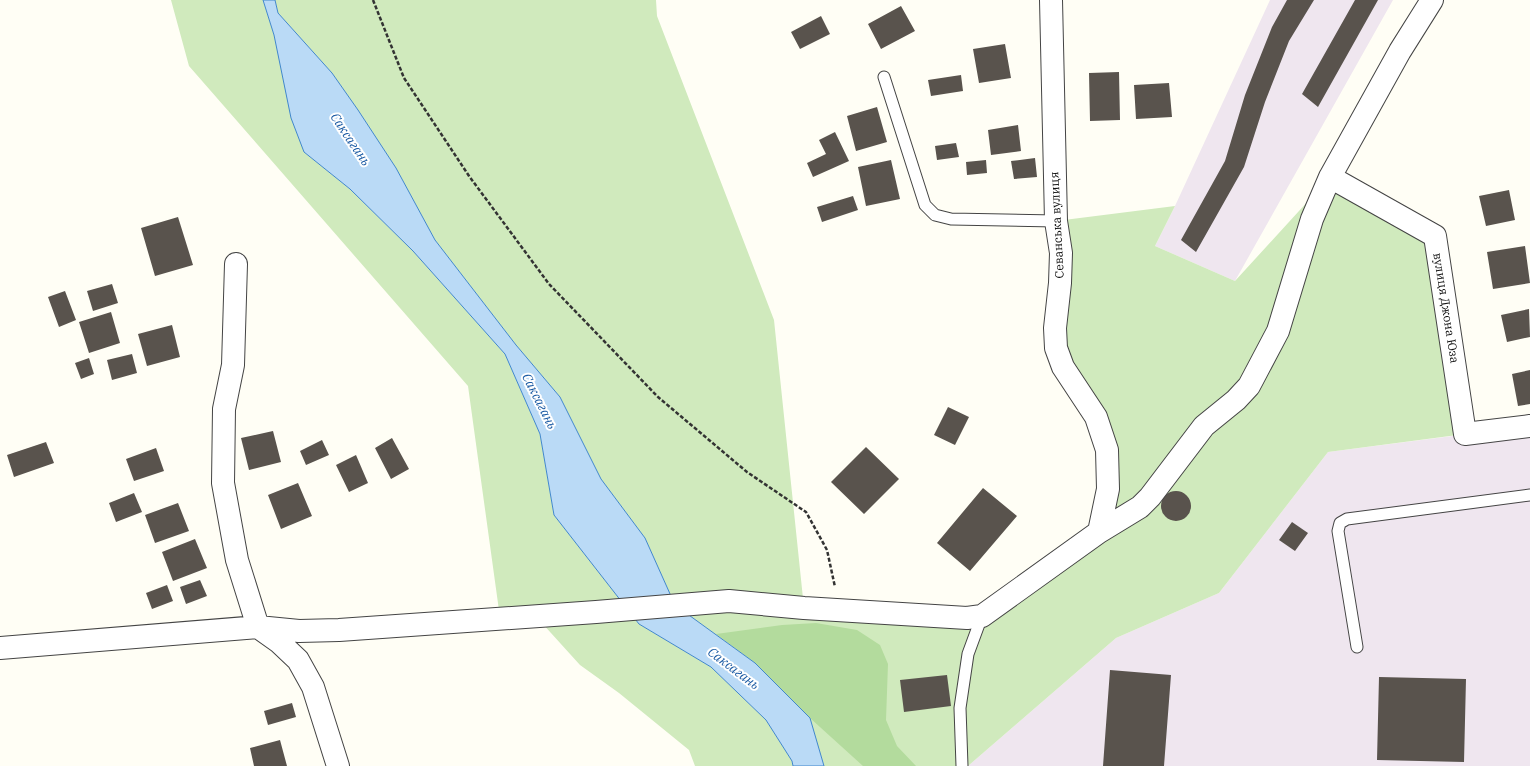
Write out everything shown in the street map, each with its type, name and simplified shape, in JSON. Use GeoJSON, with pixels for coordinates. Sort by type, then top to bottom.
{"type":"FeatureCollection","features":[{"type":"Feature","properties":{"kind":"street","name":"Севанська вулиця"},"geometry":{"type":"LineString","coordinates":[[1051,0],[1056,221],[1061,253],[1060,283],[1055,328],[1056,348],[1063,367],[1096,416],[1107,450],[1108,489],[1099,532]]}},
{"type":"Feature","properties":{"kind":"street"},"geometry":{"type":"LineString","coordinates":[[0,648],[258,627],[299,631],[339,630],[729,601],[837,610],[967,618],[982,616],[1099,532],[1140,507],[1204,426],[1236,400],[1249,386],[1278,331],[1312,219],[1330,177],[1400,50],[1432,0]]}},
{"type":"Feature","properties":{"kind":"street","name":"вулиця Джона Юза"},"geometry":{"type":"LineString","coordinates":[[1330,177],[1435,236],[1465,434],[1530,426]]}},
{"type":"Feature","properties":{"kind":"street"},"geometry":{"type":"LineString","coordinates":[[236,264],[233,365],[224,409],[223,483],[237,560],[258,627],[279,642],[298,660],[313,686],[338,766]]}},
{"type":"Feature","properties":{"kind":"lane"},"geometry":{"type":"LineString","coordinates":[[884,77],[925,205],[935,215],[950,219],[1056,221]]}},
{"type":"Feature","properties":{"kind":"lane"},"geometry":{"type":"LineString","coordinates":[[1357,647],[1338,531],[1340,523],[1347,519],[1530,495]]}},
{"type":"Feature","properties":{"kind":"lane"},"geometry":{"type":"LineString","coordinates":[[962,766],[960,708],[968,654],[982,616]]}},
{"type":"Feature","properties":{"kind":"path"},"geometry":{"type":"LineString","coordinates":[[373,0],[404,78],[469,176],[550,284],[658,397],[747,472],[806,512],[827,550],[836,588],[837,610]]}},
{"type":"Feature","properties":{"kind":"shaded area"},"geometry":{"type":"Polygon","coordinates":[[[1270,0],[1393,0],[1235,281],[1155,246],[1270,0]]]}},
{"type":"Feature","properties":{"kind":"shaded area"},"geometry":{"type":"Polygon","coordinates":[[[1530,426],[1530,766],[968,766],[1116,638],[1219,593],[1328,452],[1530,426]]]}},
{"type":"Feature","properties":{"kind":"green space"},"geometry":{"type":"Polygon","coordinates":[[[171,0],[263,0],[274,35],[304,152],[350,189],[413,251],[505,354],[540,434],[554,515],[639,624],[711,667],[766,720],[792,761],[793,766],[695,766],[689,750],[619,693],[580,665],[541,622],[501,625],[468,386],[189,66],[171,0]]]}},
{"type":"Feature","properties":{"kind":"green space"},"geometry":{"type":"Polygon","coordinates":[[[275,0],[656,0],[657,16],[774,320],[804,608],[967,618],[1099,531],[1107,450],[1063,367],[1056,221],[1175,206],[1155,246],[1235,281],[1330,177],[1435,236],[1465,434],[1328,452],[1219,593],[1116,638],[968,766],[824,766],[809,718],[755,663],[675,605],[645,538],[601,479],[560,397],[516,345],[435,240],[396,168],[358,110],[332,73],[278,13],[275,0]]]}},
{"type":"Feature","properties":{"kind":"green space"},"geometry":{"type":"Polygon","coordinates":[[[816,623],[857,630],[880,645],[888,664],[886,720],[897,746],[916,766],[863,766],[810,718],[755,663],[716,634],[782,625],[816,623]]]}},
{"type":"Feature","properties":{"kind":"water","name":"Саксагань"},"geometry":{"type":"Polygon","coordinates":[[[263,0],[275,0],[278,13],[332,73],[396,168],[435,240],[516,345],[560,397],[601,479],[645,538],[675,605],[755,663],[810,718],[824,766],[793,766],[792,761],[766,720],[711,667],[639,624],[554,515],[540,434],[505,354],[413,251],[350,189],[304,152],[291,118],[274,35],[263,0]]]}},
{"type":"Feature","properties":{"kind":"building"},"geometry":{"type":"Polygon","coordinates":[[[1287,0],[1314,0],[1289,41],[1265,102],[1244,167],[1196,252],[1181,240],[1225,161],[1245,95],[1272,27],[1287,0]]]}},
{"type":"Feature","properties":{"kind":"building"},"geometry":{"type":"Polygon","coordinates":[[[1355,0],[1378,0],[1318,107],[1302,94],[1355,0]]]}},
{"type":"Feature","properties":{"kind":"building"},"geometry":{"type":"Polygon","coordinates":[[[901,6],[915,31],[881,49],[868,24],[901,6]]]}},
{"type":"Feature","properties":{"kind":"building"},"geometry":{"type":"Polygon","coordinates":[[[821,16],[830,34],[800,49],[791,32],[821,16]]]}},
{"type":"Feature","properties":{"kind":"building"},"geometry":{"type":"Polygon","coordinates":[[[1005,44],[1011,78],[979,83],[973,49],[1005,44]]]}},
{"type":"Feature","properties":{"kind":"building"},"geometry":{"type":"Polygon","coordinates":[[[1119,72],[1120,120],[1090,121],[1089,73],[1119,72]]]}},
{"type":"Feature","properties":{"kind":"building"},"geometry":{"type":"Polygon","coordinates":[[[961,75],[963,91],[931,96],[928,80],[961,75]]]}},
{"type":"Feature","properties":{"kind":"building"},"geometry":{"type":"Polygon","coordinates":[[[1169,83],[1172,117],[1136,119],[1134,85],[1169,83]]]}},
{"type":"Feature","properties":{"kind":"building"},"geometry":{"type":"Polygon","coordinates":[[[877,107],[887,142],[856,151],[847,116],[877,107]]]}},
{"type":"Feature","properties":{"kind":"building"},"geometry":{"type":"Polygon","coordinates":[[[1018,125],[1021,151],[991,155],[988,130],[1018,125]]]}},
{"type":"Feature","properties":{"kind":"building"},"geometry":{"type":"Polygon","coordinates":[[[835,132],[849,161],[813,177],[807,163],[826,154],[819,140],[835,132]]]}},
{"type":"Feature","properties":{"kind":"building"},"geometry":{"type":"Polygon","coordinates":[[[956,143],[959,157],[937,160],[935,146],[956,143]]]}},
{"type":"Feature","properties":{"kind":"building"},"geometry":{"type":"Polygon","coordinates":[[[1035,158],[1037,177],[1014,179],[1011,161],[1035,158]]]}},
{"type":"Feature","properties":{"kind":"building"},"geometry":{"type":"Polygon","coordinates":[[[891,160],[900,199],[866,206],[858,167],[891,160]]]}},
{"type":"Feature","properties":{"kind":"building"},"geometry":{"type":"Polygon","coordinates":[[[986,160],[987,173],[967,175],[966,162],[986,160]]]}},
{"type":"Feature","properties":{"kind":"building"},"geometry":{"type":"Polygon","coordinates":[[[1509,190],[1515,220],[1486,226],[1479,196],[1509,190]]]}},
{"type":"Feature","properties":{"kind":"building"},"geometry":{"type":"Polygon","coordinates":[[[853,196],[858,210],[822,222],[817,207],[853,196]]]}},
{"type":"Feature","properties":{"kind":"building"},"geometry":{"type":"Polygon","coordinates":[[[178,217],[193,265],[155,276],[141,228],[178,217]]]}},
{"type":"Feature","properties":{"kind":"building"},"geometry":{"type":"Polygon","coordinates":[[[1525,246],[1530,283],[1493,289],[1487,252],[1525,246]]]}},
{"type":"Feature","properties":{"kind":"building"},"geometry":{"type":"Polygon","coordinates":[[[112,284],[118,303],[93,311],[87,291],[112,284]]]}},
{"type":"Feature","properties":{"kind":"building"},"geometry":{"type":"Polygon","coordinates":[[[65,291],[76,320],[59,327],[48,297],[65,291]]]}},
{"type":"Feature","properties":{"kind":"building"},"geometry":{"type":"Polygon","coordinates":[[[1529,309],[1530,337],[1507,342],[1501,315],[1529,309]]]}},
{"type":"Feature","properties":{"kind":"building"},"geometry":{"type":"Polygon","coordinates":[[[111,312],[120,343],[89,353],[79,322],[111,312]]]}},
{"type":"Feature","properties":{"kind":"building"},"geometry":{"type":"Polygon","coordinates":[[[172,325],[180,357],[147,366],[138,334],[172,325]]]}},
{"type":"Feature","properties":{"kind":"building"},"geometry":{"type":"Polygon","coordinates":[[[132,354],[137,373],[112,380],[107,360],[132,354]]]}},
{"type":"Feature","properties":{"kind":"building"},"geometry":{"type":"Polygon","coordinates":[[[89,358],[94,374],[81,379],[75,363],[89,358]]]}},
{"type":"Feature","properties":{"kind":"building"},"geometry":{"type":"Polygon","coordinates":[[[1530,370],[1530,404],[1518,406],[1512,374],[1530,370]]]}},
{"type":"Feature","properties":{"kind":"building"},"geometry":{"type":"Polygon","coordinates":[[[948,407],[969,417],[955,445],[934,435],[948,407]]]}},
{"type":"Feature","properties":{"kind":"building"},"geometry":{"type":"Polygon","coordinates":[[[273,431],[281,462],[249,470],[241,438],[273,431]]]}},
{"type":"Feature","properties":{"kind":"building"},"geometry":{"type":"Polygon","coordinates":[[[392,438],[409,469],[391,479],[375,448],[392,438]]]}},
{"type":"Feature","properties":{"kind":"building"},"geometry":{"type":"Polygon","coordinates":[[[322,440],[329,455],[306,465],[300,451],[322,440]]]}},
{"type":"Feature","properties":{"kind":"building"},"geometry":{"type":"Polygon","coordinates":[[[46,442],[54,463],[14,477],[7,455],[46,442]]]}},
{"type":"Feature","properties":{"kind":"building"},"geometry":{"type":"Polygon","coordinates":[[[866,447],[899,479],[864,514],[831,482],[866,447]]]}},
{"type":"Feature","properties":{"kind":"building"},"geometry":{"type":"Polygon","coordinates":[[[156,448],[164,471],[134,481],[126,459],[156,448]]]}},
{"type":"Feature","properties":{"kind":"building"},"geometry":{"type":"Polygon","coordinates":[[[356,455],[368,483],[349,492],[336,465],[356,455]]]}},
{"type":"Feature","properties":{"kind":"building"},"geometry":{"type":"Polygon","coordinates":[[[298,483],[312,516],[281,529],[268,495],[298,483]]]}},
{"type":"Feature","properties":{"kind":"building"},"geometry":{"type":"Polygon","coordinates":[[[983,488],[1017,516],[970,571],[937,543],[983,488]]]}},
{"type":"Feature","properties":{"kind":"building"},"geometry":{"type":"Polygon","coordinates":[[[1176,491],[1186,496],[1191,506],[1186,516],[1176,521],[1166,516],[1161,506],[1166,496],[1176,491]]]}},
{"type":"Feature","properties":{"kind":"building"},"geometry":{"type":"Polygon","coordinates":[[[134,493],[142,512],[116,522],[109,503],[134,493]]]}},
{"type":"Feature","properties":{"kind":"building"},"geometry":{"type":"Polygon","coordinates":[[[178,503],[189,531],[155,543],[145,515],[178,503]]]}},
{"type":"Feature","properties":{"kind":"building"},"geometry":{"type":"Polygon","coordinates":[[[1292,522],[1308,533],[1295,551],[1279,540],[1292,522]]]}},
{"type":"Feature","properties":{"kind":"building"},"geometry":{"type":"Polygon","coordinates":[[[195,539],[207,568],[173,581],[162,552],[195,539]]]}},
{"type":"Feature","properties":{"kind":"building"},"geometry":{"type":"Polygon","coordinates":[[[200,580],[207,596],[186,604],[180,587],[200,580]]]}},
{"type":"Feature","properties":{"kind":"building"},"geometry":{"type":"Polygon","coordinates":[[[167,585],[173,601],[152,609],[146,593],[167,585]]]}},
{"type":"Feature","properties":{"kind":"building"},"geometry":{"type":"Polygon","coordinates":[[[1110,670],[1171,675],[1164,766],[1103,766],[1110,670]]]}},
{"type":"Feature","properties":{"kind":"building"},"geometry":{"type":"Polygon","coordinates":[[[947,675],[951,706],[904,712],[900,680],[947,675]]]}},
{"type":"Feature","properties":{"kind":"building"},"geometry":{"type":"Polygon","coordinates":[[[1379,677],[1466,679],[1464,762],[1377,760],[1379,677]]]}},
{"type":"Feature","properties":{"kind":"building"},"geometry":{"type":"Polygon","coordinates":[[[292,703],[296,717],[268,725],[264,711],[292,703]]]}},
{"type":"Feature","properties":{"kind":"building"},"geometry":{"type":"Polygon","coordinates":[[[280,740],[287,766],[254,766],[250,748],[280,740]]]}}]}
